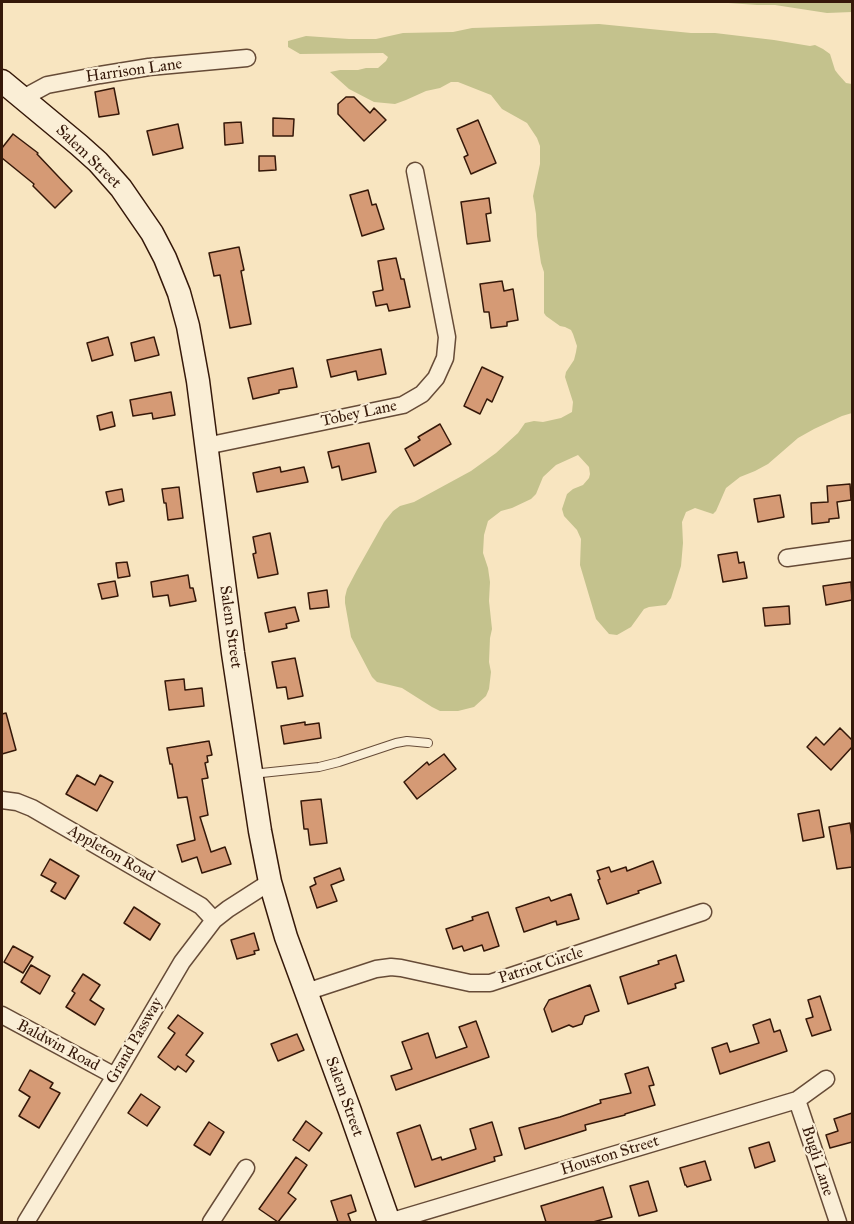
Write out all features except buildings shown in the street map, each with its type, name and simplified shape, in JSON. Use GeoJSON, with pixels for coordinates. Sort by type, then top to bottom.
{"type":"FeatureCollection","features":[{"type":"Feature","properties":{"kind":"main road","name":"Salem Street"},"geometry":{"type":"LineString","coordinates":[[8,89],[79,145],[122,188],[152,233],[169,267],[182,302],[198,381],[232,642],[251,774],[270,882],[286,937],[389,1222]]}},
{"type":"Feature","properties":{"kind":"street","name":"Harrison Lane"},"geometry":{"type":"LineString","coordinates":[[8,89],[47,85],[149,67],[248,58]]}},
{"type":"Feature","properties":{"kind":"street","name":"Tobey Lane"},"geometry":{"type":"LineString","coordinates":[[206,446],[403,405],[422,394],[436,378],[445,358],[447,337],[415,171]]}},
{"type":"Feature","properties":{"kind":"street"},"geometry":{"type":"LineString","coordinates":[[787,558],[852,549]]}},
{"type":"Feature","properties":{"kind":"street","name":"Appleton Road"},"geometry":{"type":"LineString","coordinates":[[2,800],[17,802],[32,808],[198,905],[214,920]]}},
{"type":"Feature","properties":{"kind":"street","name":"Grand Passway"},"geometry":{"type":"LineString","coordinates":[[26,1222],[182,962],[214,920],[270,882]]}},
{"type":"Feature","properties":{"kind":"street","name":"Patriot Circle"},"geometry":{"type":"LineString","coordinates":[[306,992],[371,970],[391,967],[470,983],[495,982],[703,912]]}},
{"type":"Feature","properties":{"kind":"street","name":"Baldwin Road"},"geometry":{"type":"LineString","coordinates":[[2,1015],[115,1076]]}},
{"type":"Feature","properties":{"kind":"street","name":"Houston Street"},"geometry":{"type":"LineString","coordinates":[[389,1222],[797,1100],[826,1079]]}},
{"type":"Feature","properties":{"kind":"street","name":"Bugli Lane"},"geometry":{"type":"LineString","coordinates":[[797,1100],[838,1222]]}},
{"type":"Feature","properties":{"kind":"street"},"geometry":{"type":"LineString","coordinates":[[210,1222],[246,1168]]}},
{"type":"Feature","properties":{"kind":"lane"},"geometry":{"type":"LineString","coordinates":[[251,774],[319,767],[407,741],[428,743]]}},
{"type":"Feature","properties":{"kind":"shaded area"},"geometry":{"type":"Polygon","coordinates":[[[714,2],[852,2],[852,12],[827,13],[775,5],[714,2]]]}},
{"type":"Feature","properties":{"kind":"shaded area"},"geometry":{"type":"Polygon","coordinates":[[[599,24],[691,33],[715,33],[815,45],[830,54],[835,70],[846,83],[852,84],[852,413],[798,438],[768,464],[740,477],[726,488],[713,514],[695,508],[686,512],[682,522],[681,566],[671,598],[666,605],[644,609],[631,627],[617,635],[609,634],[596,619],[580,565],[581,539],[577,530],[564,516],[562,509],[567,494],[583,485],[589,478],[589,467],[578,455],[556,465],[543,477],[536,494],[531,499],[501,511],[488,521],[483,553],[490,582],[489,601],[492,629],[489,689],[486,696],[474,707],[458,711],[440,711],[402,688],[377,682],[372,677],[351,637],[345,597],[357,570],[384,522],[393,511],[471,471],[496,453],[518,433],[525,423],[561,418],[572,412],[573,402],[565,377],[574,360],[577,346],[571,330],[560,326],[544,313],[544,272],[533,196],[540,164],[540,146],[527,123],[502,109],[491,95],[458,82],[451,82],[395,104],[374,102],[349,89],[330,72],[378,68],[388,57],[383,53],[300,54],[288,47],[288,41],[306,36],[376,39],[403,33],[453,32],[472,28],[599,24]]]}}]}
